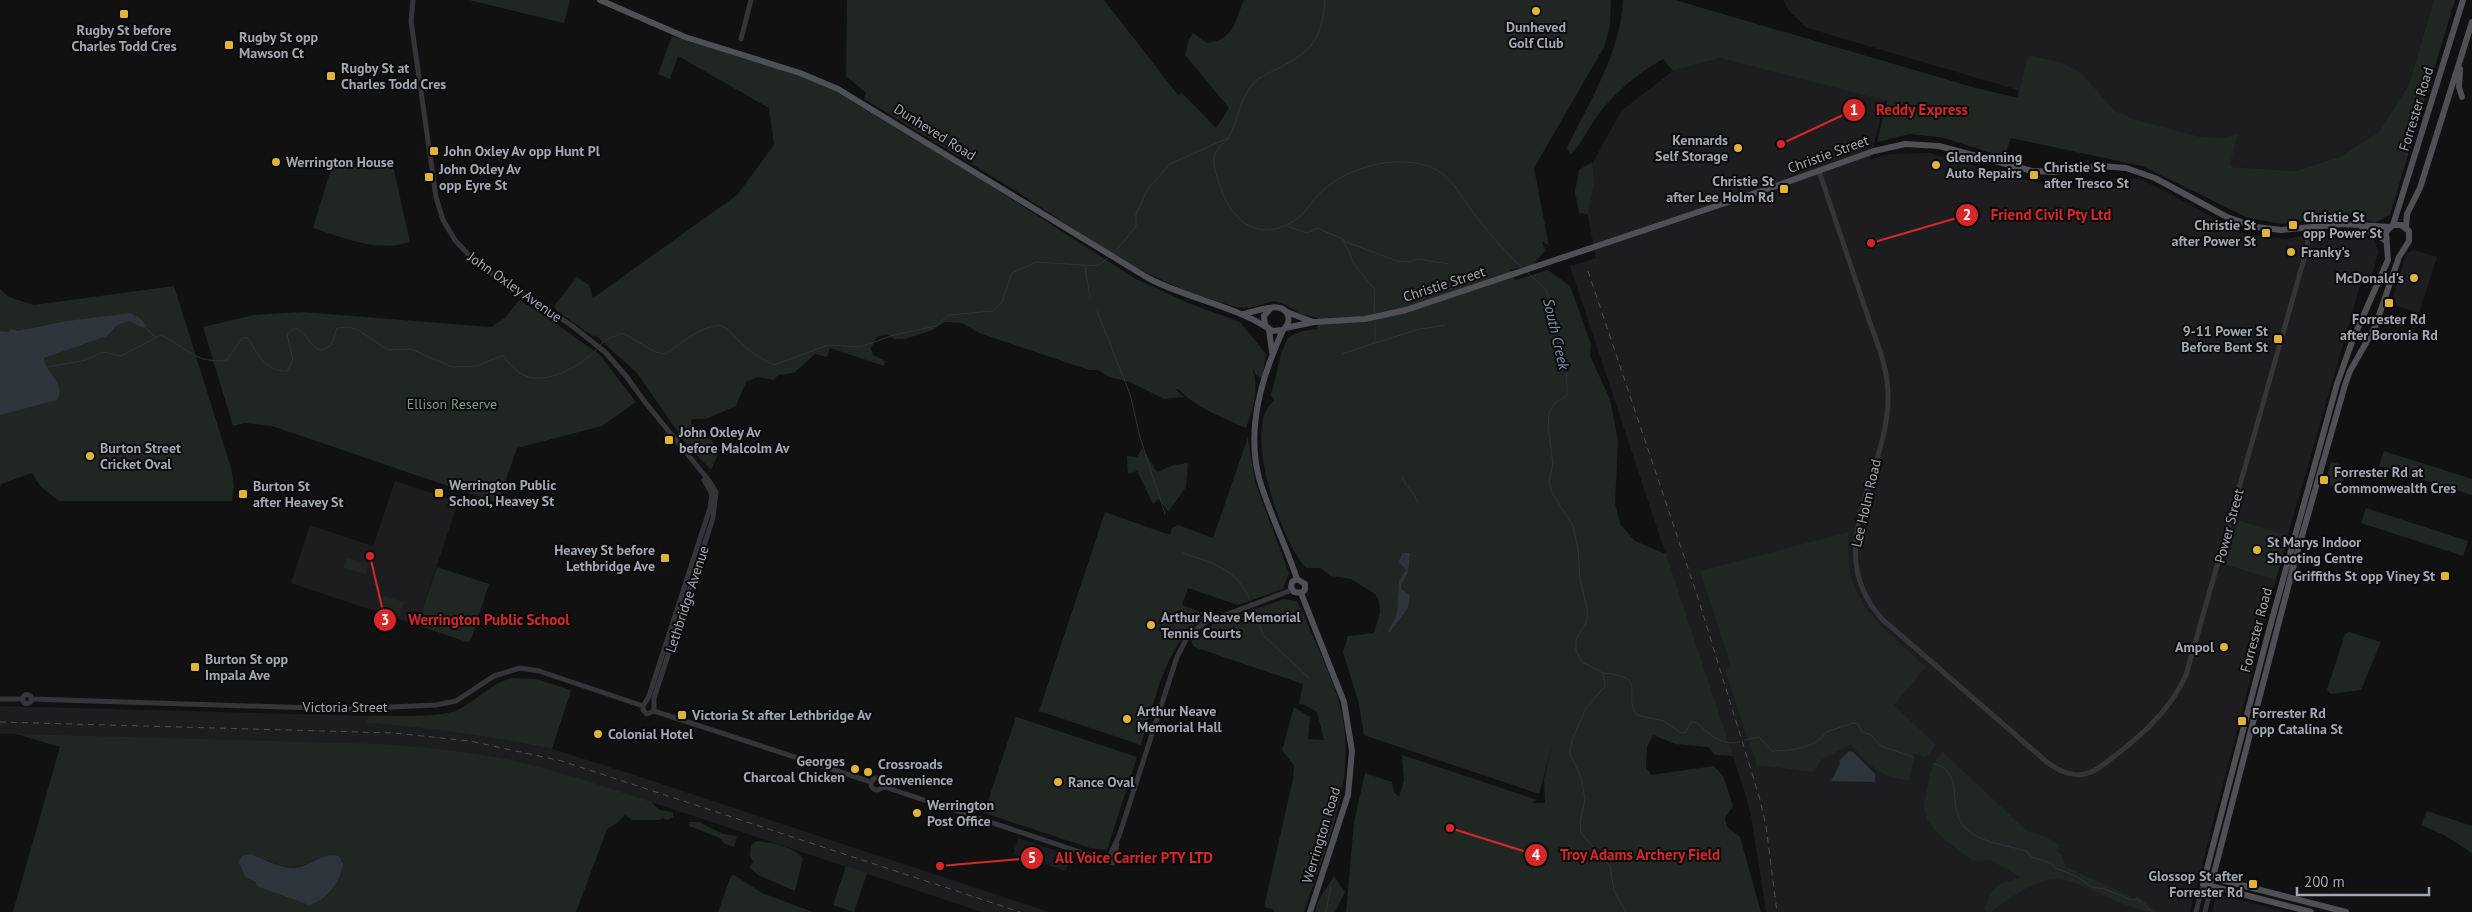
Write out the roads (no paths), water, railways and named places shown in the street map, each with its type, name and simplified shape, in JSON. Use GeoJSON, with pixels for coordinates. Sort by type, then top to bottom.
{"type":"FeatureCollection","features":[{"type":"Feature","properties":{"kind":"main road","name":"Dunheved Road"},"geometry":{"type":"LineString","coordinates":[[600,0],[685,37],[800,73],[838,89],[1123,263],[1174,291],[1243,314],[1268,328]]}},
{"type":"Feature","properties":{"kind":"main road","name":"Forrester Road"},"geometry":{"type":"LineString","coordinates":[[2391,226],[2463,0]]}},
{"type":"Feature","properties":{"kind":"main road","name":"Forrester Road"},"geometry":{"type":"LineString","coordinates":[[2406,228],[2407,214],[2420,188],[2472,22]]}},
{"type":"Feature","properties":{"kind":"main road"},"geometry":{"type":"LineString","coordinates":[[2460,60],[2459,87],[2462,97]]}},
{"type":"Feature","properties":{"kind":"main road","name":"Christie Street"},"geometry":{"type":"LineString","coordinates":[[1284,329],[1314,322],[1336,322],[1382,316],[1441,299],[1888,147],[1914,144],[1931,145],[2032,171],[2054,172],[2101,166],[2126,168],[2155,178],[2227,217],[2250,225],[2281,230],[2354,225],[2391,226]]}},
{"type":"Feature","properties":{"kind":"main road"},"geometry":{"type":"LineString","coordinates":[[2399,224],[2406,228],[2410,238],[2404,247],[2395,249],[2387,243],[2386,234],[2391,226],[2399,224]]}},
{"type":"Feature","properties":{"kind":"main road","name":"Christie Street"},"geometry":{"type":"LineString","coordinates":[[2354,225],[2372,232],[2387,243]]}},
{"type":"Feature","properties":{"kind":"main road","name":"Forrester Road"},"geometry":{"type":"LineString","coordinates":[[2203,884],[2268,634],[2342,370],[2353,338],[2386,267],[2389,256],[2387,243]]}},
{"type":"Feature","properties":{"kind":"main road","name":"Forrester Road"},"geometry":{"type":"LineString","coordinates":[[2213,877],[2282,610],[2345,385],[2354,364],[2372,335],[2404,247]]}},
{"type":"Feature","properties":{"kind":"main road"},"geometry":{"type":"LineString","coordinates":[[1243,314],[1271,308],[1283,309],[1289,318],[1272,353],[1256,412],[1254,448],[1261,485],[1297,579],[1305,584],[1305,590],[1301,593],[1296,593],[1292,590],[1292,583],[1297,579]]}},
{"type":"Feature","properties":{"kind":"main road"},"geometry":{"type":"LineString","coordinates":[[1271,308],[1264,316],[1272,353]]}},
{"type":"Feature","properties":{"kind":"main road","name":"Christie Street"},"geometry":{"type":"LineString","coordinates":[[1283,309],[1293,316],[1314,322]]}},
{"type":"Feature","properties":{"kind":"main road"},"geometry":{"type":"LineString","coordinates":[[1268,328],[1276,332],[1284,329]]}},
{"type":"Feature","properties":{"kind":"main road","name":"Werrington Road"},"geometry":{"type":"LineString","coordinates":[[1301,593],[1344,702],[1352,751],[1351,777],[1345,806],[1310,912]]}},
{"type":"Feature","properties":{"kind":"main road"},"geometry":{"type":"LineString","coordinates":[[2266,674],[2270,644],[2268,634],[2274,632],[2282,610]]}},
{"type":"Feature","properties":{"kind":"main road"},"geometry":{"type":"LineString","coordinates":[[2205,876],[2346,912]]}},
{"type":"Feature","properties":{"kind":"main road"},"geometry":{"type":"LineString","coordinates":[[2203,884],[2310,912]]}},
{"type":"Feature","properties":{"kind":"street","name":"John Oxley Avenue"},"geometry":{"type":"LineString","coordinates":[[413,0],[411,21],[432,172],[438,204],[447,228],[460,247],[477,264],[605,352],[699,470],[714,493]]}},
{"type":"Feature","properties":{"kind":"street"},"geometry":{"type":"LineString","coordinates":[[741,38],[751,0]]}},
{"type":"Feature","properties":{"kind":"street","name":"Lee Holm Road"},"geometry":{"type":"LineString","coordinates":[[1819,171],[1881,356],[1888,388],[1886,422],[1855,541],[1855,565],[1863,591],[1877,614],[1887,624],[2048,763],[2066,774],[2075,776]]}},
{"type":"Feature","properties":{"kind":"street","name":"Power Street"},"geometry":{"type":"LineString","coordinates":[[2075,776],[2086,774],[2100,767],[2159,717],[2174,697],[2186,675],[2306,252],[2310,228]]}},
{"type":"Feature","properties":{"kind":"street","name":"Lethbridge Avenue"},"geometry":{"type":"LineString","coordinates":[[644,705],[707,520],[714,493]]}},
{"type":"Feature","properties":{"kind":"street","name":"Lethbridge Avenue"},"geometry":{"type":"LineString","coordinates":[[654,708],[712,524],[714,493]]}},
{"type":"Feature","properties":{"kind":"street"},"geometry":{"type":"LineString","coordinates":[[654,708],[647,714],[644,712],[644,705],[654,708],[871,782],[875,790],[882,786],[1110,862],[1177,657],[1188,636],[1208,621],[1292,590]]}},
{"type":"Feature","properties":{"kind":"street","name":"Victoria Street"},"geometry":{"type":"LineString","coordinates":[[0,699],[23,699],[27,694],[31,699],[345,709],[436,705],[459,700],[494,676],[520,668],[538,671],[644,705]]}},
{"type":"Feature","properties":{"kind":"street"},"geometry":{"type":"LineString","coordinates":[[871,782],[873,779],[879,778],[883,782],[882,786]]}},
{"type":"Feature","properties":{"kind":"street","name":"Forrester Road"},"geometry":{"type":"LineString","coordinates":[[2205,912],[2213,877]]}},
{"type":"Feature","properties":{"kind":"street","name":"Forrester Road"},"geometry":{"type":"LineString","coordinates":[[2196,912],[2203,884]]}},
{"type":"Feature","properties":{"kind":"waterway","name":"South Creek"},"geometry":{"type":"LineString","coordinates":[[1325,0],[1321,25],[1313,43],[1289,63],[1254,82],[1245,97],[1229,137],[1215,154],[1214,163],[1218,180],[1233,212],[1250,226],[1271,230],[1297,219],[1322,191],[1345,175],[1372,165],[1400,162],[1415,163],[1428,166],[1444,175],[1457,189],[1489,233],[1522,268]]}},
{"type":"Feature","properties":{"kind":"waterway"},"geometry":{"type":"LineString","coordinates":[[1113,255],[1136,226],[1136,214],[1147,190],[1170,164],[1228,138]]}},
{"type":"Feature","properties":{"kind":"waterway"},"geometry":{"type":"LineString","coordinates":[[1287,226],[1307,233],[1317,228],[1343,239],[1354,264],[1375,290],[1374,314]]}},
{"type":"Feature","properties":{"kind":"waterway"},"geometry":{"type":"LineString","coordinates":[[1346,242],[1397,261],[1410,262],[1418,259],[1449,264]]}},
{"type":"Feature","properties":{"kind":"waterway"},"geometry":{"type":"LineString","coordinates":[[599,346],[605,340],[623,333],[655,352],[666,354],[694,334],[718,326],[727,329],[754,354],[774,365],[828,345],[860,347],[894,335],[936,326],[949,315],[993,311],[1002,302],[1012,273],[1036,262],[1097,266],[1110,257]]}},
{"type":"Feature","properties":{"kind":"waterway"},"geometry":{"type":"LineString","coordinates":[[1085,267],[1090,298]]}},
{"type":"Feature","properties":{"kind":"waterway","name":"South Creek"},"geometry":{"type":"LineString","coordinates":[[1527,272],[1542,286],[1548,295],[1558,330],[1567,377],[1566,396],[1554,404],[1549,413],[1548,427],[1553,464],[1549,481],[1552,493],[1573,526],[1578,548],[1580,579],[1588,612],[1586,623],[1576,639],[1576,651],[1582,662],[1603,673],[1605,686],[1586,708],[1572,740],[1570,753],[1581,778],[1585,799],[1580,822],[1581,833],[1610,866],[1614,891],[1626,912]]}},
{"type":"Feature","properties":{"kind":"waterway"},"geometry":{"type":"LineString","coordinates":[[1097,311],[1130,394],[1140,437],[1165,514]]}},
{"type":"Feature","properties":{"kind":"waterway"},"geometry":{"type":"LineString","coordinates":[[1342,354],[1375,343],[1375,322]]}},
{"type":"Feature","properties":{"kind":"waterway"},"geometry":{"type":"LineString","coordinates":[[1375,343],[1420,329],[1446,325]]}},
{"type":"Feature","properties":{"kind":"waterway"},"geometry":{"type":"LineString","coordinates":[[145,327],[155,337]]}},
{"type":"Feature","properties":{"kind":"waterway"},"geometry":{"type":"LineString","coordinates":[[47,367],[87,360],[103,352],[121,356],[161,335],[192,354],[207,360],[216,361],[227,360],[242,338],[248,338],[263,361],[274,369],[287,371],[293,360],[287,334],[295,328],[303,333],[321,351],[331,345],[337,328],[348,327],[358,330],[388,350],[411,349],[452,367],[477,366],[503,355],[510,365],[519,372],[535,378],[554,376],[564,372],[583,361],[597,349]]}},
{"type":"Feature","properties":{"kind":"waterway"},"geometry":{"type":"LineString","coordinates":[[1402,476],[1418,503]]}},
{"type":"Feature","properties":{"kind":"waterway"},"geometry":{"type":"LineString","coordinates":[[1182,553],[1213,564],[1231,574],[1239,581],[1250,601]]}},
{"type":"Feature","properties":{"kind":"waterway"},"geometry":{"type":"LineString","coordinates":[[1253,609],[1263,635],[1309,678]]}},
{"type":"Feature","properties":{"kind":"waterway"},"geometry":{"type":"LineString","coordinates":[[1603,673],[1618,675],[1626,678],[1631,683],[1633,707],[1637,715],[1664,721],[1681,733],[1686,732],[1691,722],[1696,722],[1721,741],[1727,743],[1740,742]]}},
{"type":"Feature","properties":{"kind":"waterway"},"geometry":{"type":"LineString","coordinates":[[1745,740],[1759,737],[1772,751],[1802,748],[1816,742],[1826,732],[1853,723],[1858,724],[1862,732],[1871,735],[1881,746],[1913,757]]}},
{"type":"Feature","properties":{"kind":"waterway"},"geometry":{"type":"LineString","coordinates":[[1934,764],[1944,768],[1950,774],[1960,820],[1971,833],[1994,843],[2026,851],[2032,857],[2051,863],[2055,868],[2076,876],[2092,887],[2105,889],[2131,900],[2138,899],[2152,912]]}},
{"type":"Feature","properties":{"kind":"waterway"},"geometry":{"type":"LineString","coordinates":[[1326,912],[1331,886]]}},
{"type":"Feature","properties":{"kind":"railway"},"geometry":{"type":"LineString","coordinates":[[1588,271],[1698,598],[1759,796],[1766,826],[1777,912]]}},
{"type":"Feature","properties":{"kind":"railway"},"geometry":{"type":"LineString","coordinates":[[0,722],[394,733],[470,741],[562,761],[1020,912]]}},
{"type":"Feature","properties":{"kind":"place","name":"Dunheved Golf Club"},"geometry":{"type":"Point","coordinates":[1536,11]}},
{"type":"Feature","properties":{"kind":"place","name":"Rugby St before Charles Todd Cres"},"geometry":{"type":"Point","coordinates":[124,14]}},
{"type":"Feature","properties":{"kind":"place","name":"Rugby St opp Mawson Ct"},"geometry":{"type":"Point","coordinates":[229,45]}},
{"type":"Feature","properties":{"kind":"place","name":"Rugby St at Charles Todd Cres"},"geometry":{"type":"Point","coordinates":[331,76]}},
{"type":"Feature","properties":{"kind":"place","name":"Reddy Express"},"geometry":{"type":"Point","coordinates":[1781,144]}},
{"type":"Feature","properties":{"kind":"place","name":"Kennards Self Storage"},"geometry":{"type":"Point","coordinates":[1738,148]}},
{"type":"Feature","properties":{"kind":"place","name":"John Oxley Av opp Hunt Pl"},"geometry":{"type":"Point","coordinates":[434,151]}},
{"type":"Feature","properties":{"kind":"place","name":"Werrington House"},"geometry":{"type":"Point","coordinates":[276,162]}},
{"type":"Feature","properties":{"kind":"place","name":"Glendenning Auto Repairs"},"geometry":{"type":"Point","coordinates":[1936,165]}},
{"type":"Feature","properties":{"kind":"place","name":"Christie St after Tresco St"},"geometry":{"type":"Point","coordinates":[2034,175]}},
{"type":"Feature","properties":{"kind":"place","name":"John Oxley Av opp Eyre St"},"geometry":{"type":"Point","coordinates":[429,177]}},
{"type":"Feature","properties":{"kind":"place","name":"Christie St after Lee Holm Rd"},"geometry":{"type":"Point","coordinates":[1784,189]}},
{"type":"Feature","properties":{"kind":"place","name":"Christie St opp Power St"},"geometry":{"type":"Point","coordinates":[2293,225]}},
{"type":"Feature","properties":{"kind":"place","name":"Christie St after Power St"},"geometry":{"type":"Point","coordinates":[2266,233]}},
{"type":"Feature","properties":{"kind":"place","name":"Friend Civil Pty Ltd"},"geometry":{"type":"Point","coordinates":[1871,243]}},
{"type":"Feature","properties":{"kind":"place","name":"Franky's"},"geometry":{"type":"Point","coordinates":[2291,252]}},
{"type":"Feature","properties":{"kind":"place","name":"McDonald's"},"geometry":{"type":"Point","coordinates":[2414,278]}},
{"type":"Feature","properties":{"kind":"place","name":"Forrester Rd after Boronia Rd"},"geometry":{"type":"Point","coordinates":[2389,303]}},
{"type":"Feature","properties":{"kind":"place","name":"9-11 Power St Before Bent St"},"geometry":{"type":"Point","coordinates":[2278,339]}},
{"type":"Feature","properties":{"kind":"place","name":"John Oxley Av before Malcolm Av"},"geometry":{"type":"Point","coordinates":[669,440]}},
{"type":"Feature","properties":{"kind":"place","name":"Burton Street Cricket Oval"},"geometry":{"type":"Point","coordinates":[90,456]}},
{"type":"Feature","properties":{"kind":"place","name":"Forrester Rd at Commonwealth Cres"},"geometry":{"type":"Point","coordinates":[2324,480]}},
{"type":"Feature","properties":{"kind":"place","name":"Werrington Public School, Heavey St"},"geometry":{"type":"Point","coordinates":[439,493]}},
{"type":"Feature","properties":{"kind":"place","name":"Burton St after Heavey St"},"geometry":{"type":"Point","coordinates":[243,494]}},
{"type":"Feature","properties":{"kind":"place","name":"St Marys Indoor Shooting Centre"},"geometry":{"type":"Point","coordinates":[2257,550]}},
{"type":"Feature","properties":{"kind":"place","name":"Werrington Public School"},"geometry":{"type":"Point","coordinates":[370,556]}},
{"type":"Feature","properties":{"kind":"place","name":"Heavey St before Lethbridge Ave"},"geometry":{"type":"Point","coordinates":[665,558]}},
{"type":"Feature","properties":{"kind":"place","name":"Griffiths St opp Viney St"},"geometry":{"type":"Point","coordinates":[2445,576]}},
{"type":"Feature","properties":{"kind":"place","name":"Arthur Neave Memorial Tennis Courts"},"geometry":{"type":"Point","coordinates":[1151,625]}},
{"type":"Feature","properties":{"kind":"place","name":"Ampol"},"geometry":{"type":"Point","coordinates":[2224,647]}},
{"type":"Feature","properties":{"kind":"place","name":"Burton St opp Impala Ave"},"geometry":{"type":"Point","coordinates":[195,667]}},
{"type":"Feature","properties":{"kind":"place","name":"Victoria St after Lethbridge Av"},"geometry":{"type":"Point","coordinates":[682,715]}},
{"type":"Feature","properties":{"kind":"place","name":"Arthur Neave Memorial Hall"},"geometry":{"type":"Point","coordinates":[1127,719]}},
{"type":"Feature","properties":{"kind":"place","name":"Forrester Rd opp Catalina St"},"geometry":{"type":"Point","coordinates":[2242,721]}},
{"type":"Feature","properties":{"kind":"place","name":"Colonial Hotel"},"geometry":{"type":"Point","coordinates":[598,734]}},
{"type":"Feature","properties":{"kind":"place","name":"Georges Charcoal Chicken"},"geometry":{"type":"Point","coordinates":[855,769]}},
{"type":"Feature","properties":{"kind":"place","name":"Crossroads Convenience"},"geometry":{"type":"Point","coordinates":[868,772]}},
{"type":"Feature","properties":{"kind":"place","name":"Rance Oval"},"geometry":{"type":"Point","coordinates":[1058,782]}},
{"type":"Feature","properties":{"kind":"place","name":"Werrington Post Office"},"geometry":{"type":"Point","coordinates":[917,813]}},
{"type":"Feature","properties":{"kind":"place","name":"Troy Adams Archery Field"},"geometry":{"type":"Point","coordinates":[1450,828]}},
{"type":"Feature","properties":{"kind":"place","name":"All Voice Carrier PTY LTD"},"geometry":{"type":"Point","coordinates":[940,866]}},
{"type":"Feature","properties":{"kind":"place","name":"Glossop St after Forrester Rd"},"geometry":{"type":"Point","coordinates":[2253,884]}},
{"type":"Feature","properties":{"kind":"park label","name":"Ellison Reserve"},"geometry":{"type":"Point","coordinates":[452,404]}}]}
